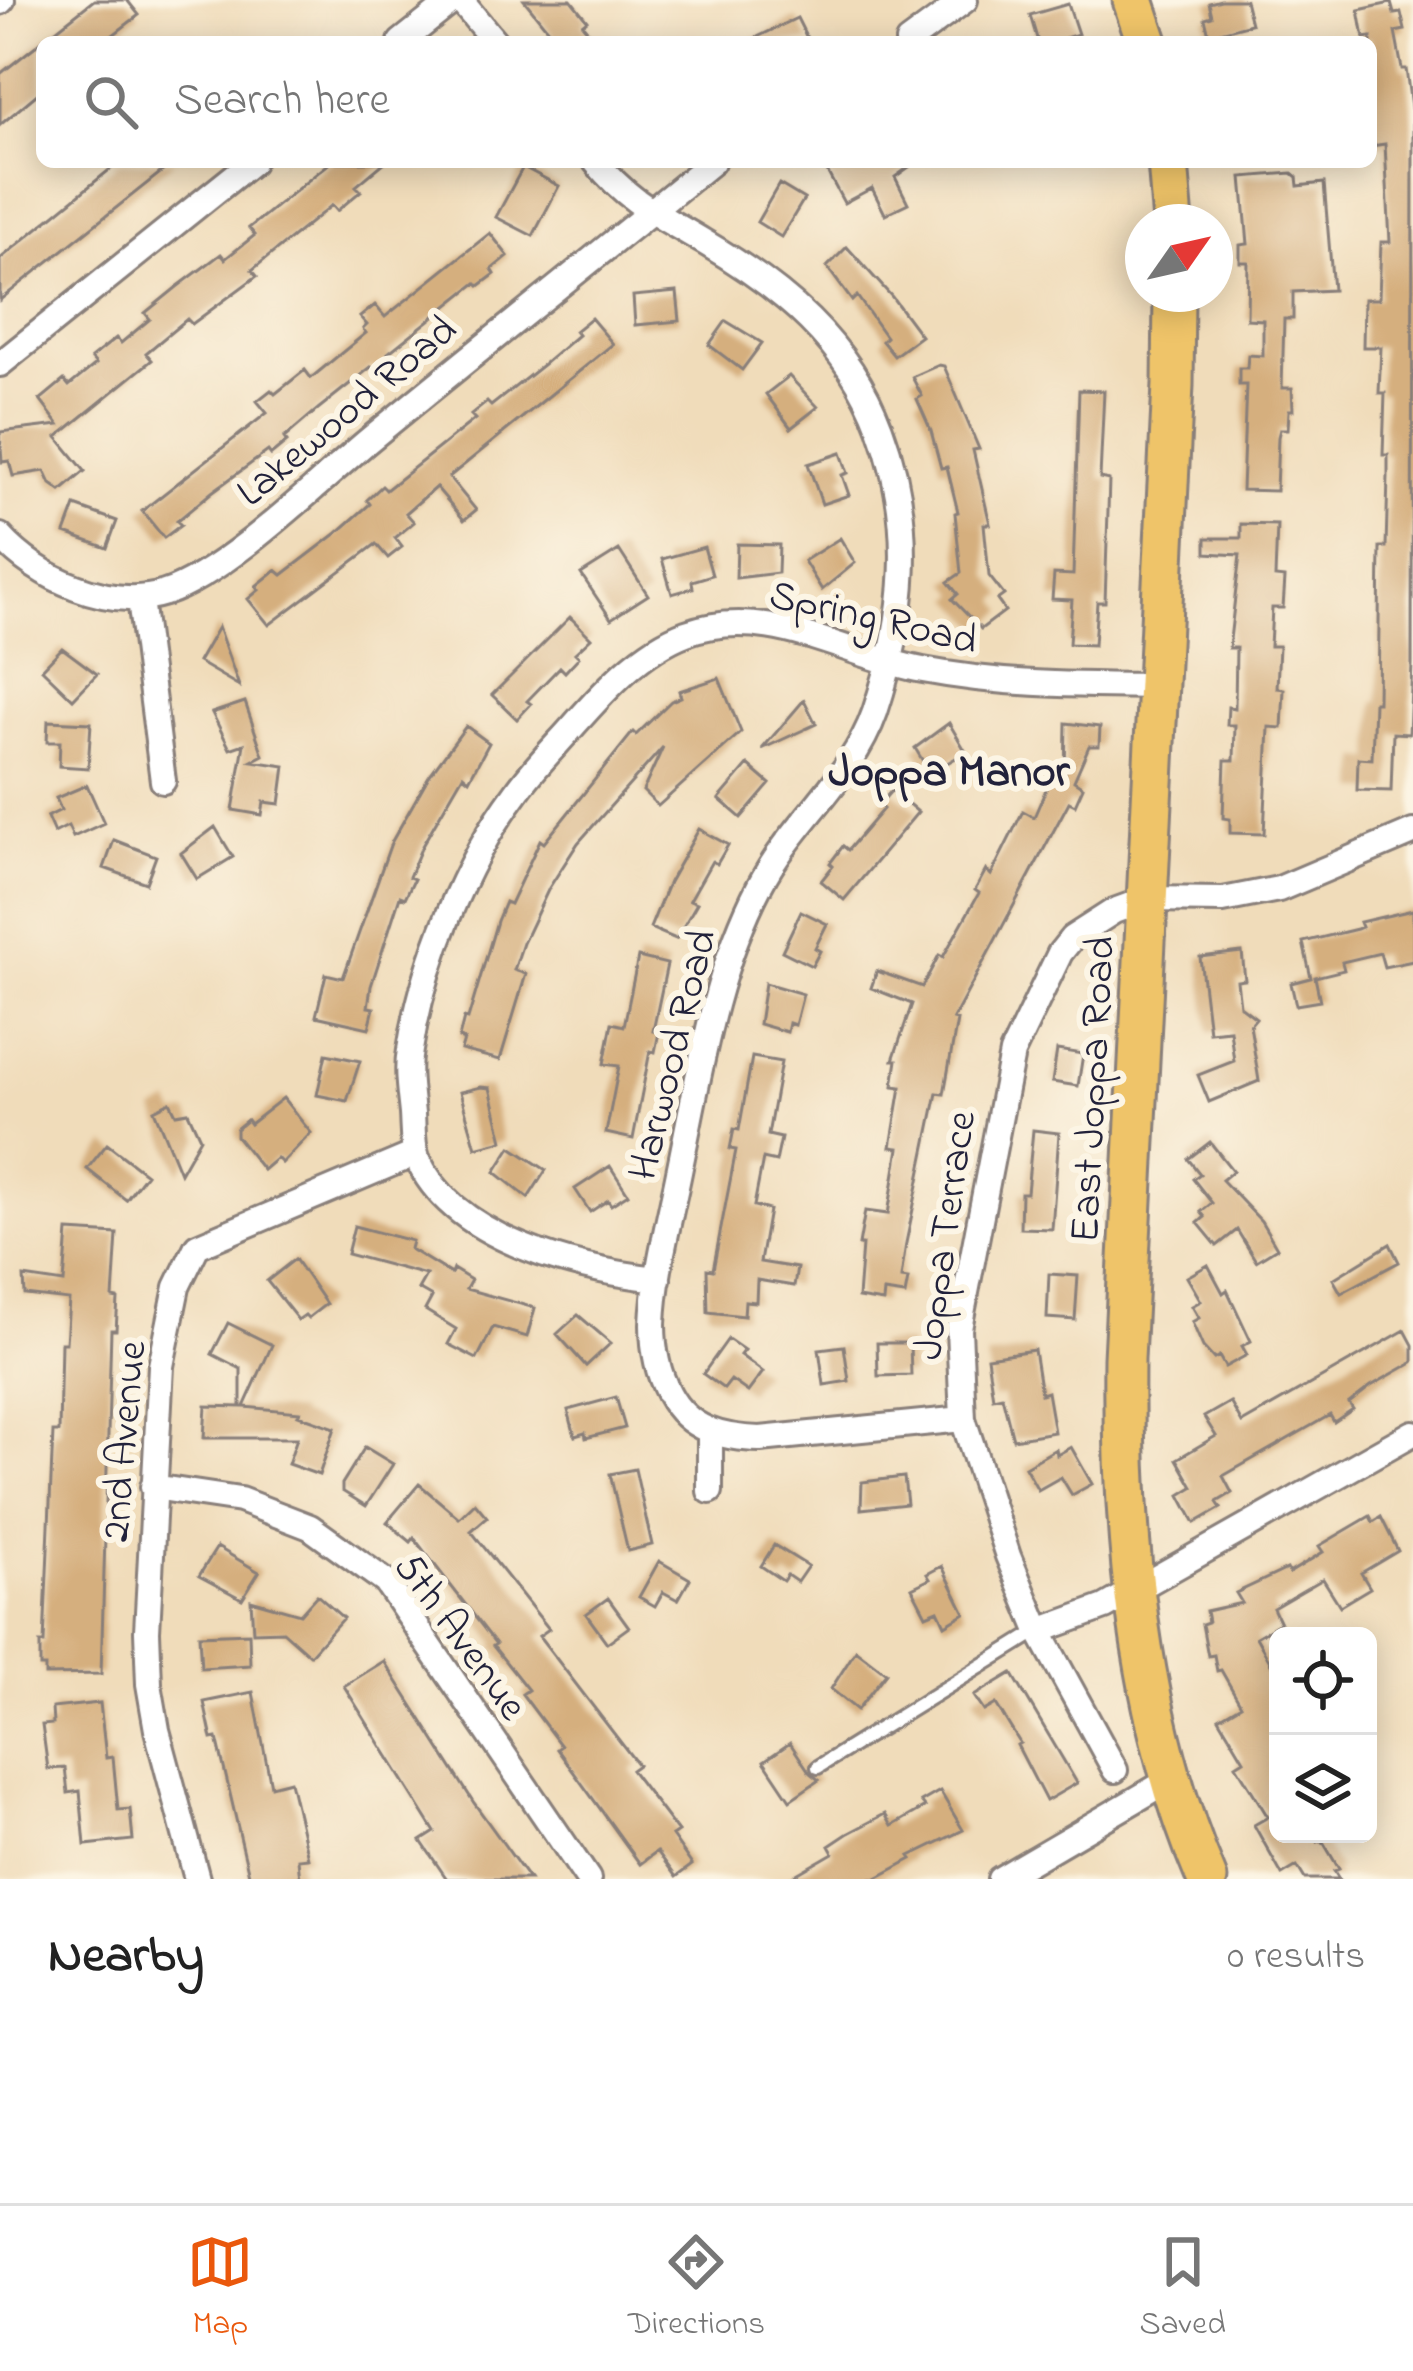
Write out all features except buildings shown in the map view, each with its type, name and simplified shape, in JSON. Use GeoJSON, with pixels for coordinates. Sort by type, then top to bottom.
{"type":"FeatureCollection","features":[{"type":"Feature","properties":{"kind":"main road"},"geometry":{"type":"LineString","coordinates":[[1133,0],[1145,36]]}},
{"type":"Feature","properties":{"kind":"main road"},"geometry":{"type":"LineString","coordinates":[[1168,168],[1172,204]]}},
{"type":"Feature","properties":{"kind":"main road","name":"East Joppa Road"},"geometry":{"type":"LineString","coordinates":[[1173,312],[1124,1359],[1124,1473],[1133,1589],[1150,1694],[1207,1879]]}},
{"type":"Feature","properties":{"kind":"street"},"geometry":{"type":"LineString","coordinates":[[409,36],[457,0],[490,36]]}},
{"type":"Feature","properties":{"kind":"street"},"geometry":{"type":"LineString","coordinates":[[916,36],[965,0]]}},
{"type":"Feature","properties":{"kind":"street"},"geometry":{"type":"LineString","coordinates":[[0,364],[245,168]]}},
{"type":"Feature","properties":{"kind":"street","name":"Harwood Road"},"geometry":{"type":"LineString","coordinates":[[602,168],[649,213],[713,247],[792,299],[834,344],[881,430],[901,507],[904,586],[890,662],[866,737],[778,853],[732,951],[701,1063],[658,1279]]}},
{"type":"Feature","properties":{"kind":"street","name":"Lakewood Road"},"geometry":{"type":"LineString","coordinates":[[140,599],[169,592],[252,538],[705,168]]}},
{"type":"Feature","properties":{"kind":"street"},"geometry":{"type":"LineString","coordinates":[[0,536],[30,562],[81,589],[140,599],[163,781]]}},
{"type":"Feature","properties":{"kind":"street","name":"Spring Road"},"geometry":{"type":"LineString","coordinates":[[415,1154],[409,1054],[446,921],[484,841],[517,790],[584,714],[635,663],[666,642],[702,628],[753,625],[794,630],[890,662],[991,681],[1158,686]]}},
{"type":"Feature","properties":{"kind":"street"},"geometry":{"type":"LineString","coordinates":[[1147,899],[1223,900],[1279,889],[1413,832]]}},
{"type":"Feature","properties":{"kind":"street","name":"Joppa Terrace"},"geometry":{"type":"LineString","coordinates":[[1115,1769],[1040,1631],[1008,1556],[963,1419],[959,1329],[1012,1053],[1060,953],[1072,938],[1114,911],[1147,899]]}},
{"type":"Feature","properties":{"kind":"street"},"geometry":{"type":"LineString","coordinates":[[415,1154],[439,1192],[482,1228],[522,1247],[658,1279],[653,1327],[661,1375],[681,1412],[710,1433],[760,1439],[963,1419]]}},
{"type":"Feature","properties":{"kind":"street","name":"2nd Avenue"},"geometry":{"type":"LineString","coordinates":[[197,1879],[149,1684],[161,1366],[177,1287],[197,1246],[415,1154]]}},
{"type":"Feature","properties":{"kind":"street"},"geometry":{"type":"LineString","coordinates":[[710,1433],[710,1491]]}},
{"type":"Feature","properties":{"kind":"street"},"geometry":{"type":"LineString","coordinates":[[1040,1631],[1089,1615],[1413,1433]]}},
{"type":"Feature","properties":{"kind":"street","name":"5th Avenue"},"geometry":{"type":"LineString","coordinates":[[153,1487],[240,1500],[310,1527],[386,1582],[589,1879]]}},
{"type":"Feature","properties":{"kind":"street"},"geometry":{"type":"LineString","coordinates":[[1000,1879],[1173,1778]]}},
{"type":"Feature","properties":{"kind":"lane"},"geometry":{"type":"LineString","coordinates":[[818,1767],[1040,1631]]}},
{"type":"Feature","properties":{"kind":"district","name":"Joppa Manor"},"geometry":{"type":"Point","coordinates":[949,769]}}]}
